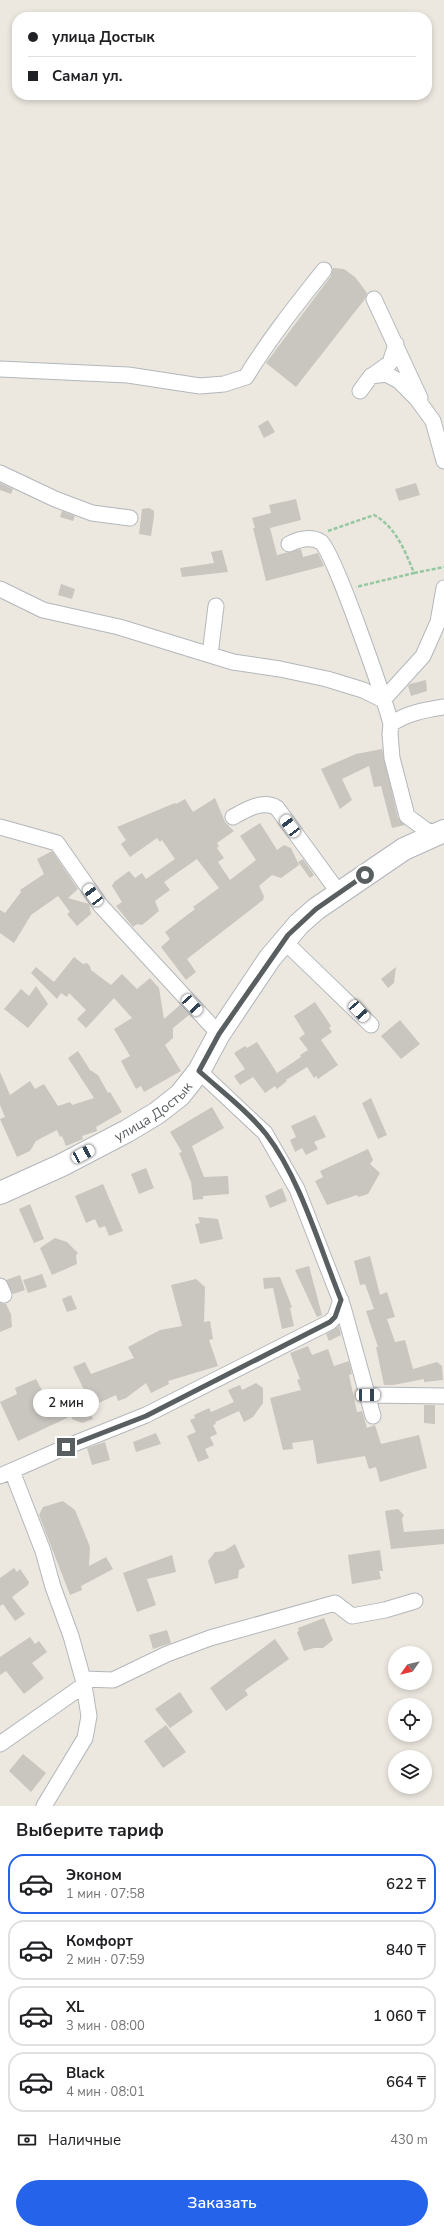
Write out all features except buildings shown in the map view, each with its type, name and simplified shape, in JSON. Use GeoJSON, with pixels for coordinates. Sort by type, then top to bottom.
{"type":"FeatureCollection","features":[{"type":"Feature","properties":{"kind":"main road","name":"улица Достык"},"geometry":{"type":"LineString","coordinates":[[0,1193],[62,1165],[157,1113],[180,1095],[199,1071],[219,1034],[284,940],[316,909],[339,893],[404,849],[440,832]]}},
{"type":"Feature","properties":{"kind":"street"},"geometry":{"type":"LineString","coordinates":[[0,369],[128,375],[200,386],[224,384],[246,378],[259,356],[296,305],[324,270]]}},
{"type":"Feature","properties":{"kind":"street"},"geometry":{"type":"LineString","coordinates":[[374,299],[396,344],[419,397],[433,421],[444,461]]}},
{"type":"Feature","properties":{"kind":"street"},"geometry":{"type":"LineString","coordinates":[[360,391],[371,376],[384,369],[390,363],[396,344]]}},
{"type":"Feature","properties":{"kind":"street"},"geometry":{"type":"LineString","coordinates":[[371,376],[386,374],[399,381],[417,399],[433,421]]}},
{"type":"Feature","properties":{"kind":"street"},"geometry":{"type":"LineString","coordinates":[[0,473],[55,499],[92,513],[130,518]]}},
{"type":"Feature","properties":{"kind":"street"},"geometry":{"type":"LineString","coordinates":[[289,544],[311,538],[322,542],[328,550],[344,589],[391,724],[390,734],[392,758],[407,816],[417,824],[440,832]]}},
{"type":"Feature","properties":{"kind":"street"},"geometry":{"type":"LineString","coordinates":[[383,700],[424,656],[438,622],[444,588]]}},
{"type":"Feature","properties":{"kind":"street"},"geometry":{"type":"LineString","coordinates":[[0,589],[43,610],[119,627],[233,662],[280,669],[327,680],[363,690],[383,700]]}},
{"type":"Feature","properties":{"kind":"street"},"geometry":{"type":"LineString","coordinates":[[210,655],[216,606]]}},
{"type":"Feature","properties":{"kind":"street"},"geometry":{"type":"LineString","coordinates":[[391,724],[399,718],[417,712],[444,707]]}},
{"type":"Feature","properties":{"kind":"street"},"geometry":{"type":"LineString","coordinates":[[232,817],[246,809],[267,804],[277,808],[339,893]]}},
{"type":"Feature","properties":{"kind":"street"},"geometry":{"type":"LineString","coordinates":[[0,827],[57,843],[101,906],[219,1034]]}},
{"type":"Feature","properties":{"kind":"street"},"geometry":{"type":"LineString","coordinates":[[284,940],[371,1025]]}},
{"type":"Feature","properties":{"kind":"street"},"geometry":{"type":"LineString","coordinates":[[199,1071],[254,1122],[274,1145],[297,1189],[341,1300],[374,1416]]}},
{"type":"Feature","properties":{"kind":"street"},"geometry":{"type":"LineString","coordinates":[[44,1806],[85,1738],[89,1716],[84,1682],[43,1551],[6,1474],[66,1447],[146,1416],[330,1322],[335,1317],[341,1300]]}},
{"type":"Feature","properties":{"kind":"street"},"geometry":{"type":"LineString","coordinates":[[368,1395],[444,1396]]}},
{"type":"Feature","properties":{"kind":"street"},"geometry":{"type":"LineString","coordinates":[[1,1742],[84,1682],[113,1680],[167,1654],[210,1638],[335,1603],[352,1616],[385,1610],[416,1601]]}},
{"type":"Feature","properties":{"kind":"path"},"geometry":{"type":"LineString","coordinates":[[311,538],[337,526],[374,515],[385,521],[395,533],[407,555],[414,574]]}},
{"type":"Feature","properties":{"kind":"path"},"geometry":{"type":"LineString","coordinates":[[344,589],[444,567]]}},
{"type":"Feature","properties":{"kind":"route"},"geometry":{"type":"LineString","coordinates":[[66,1447],[146,1416],[224,1377],[272,1350],[330,1322],[339,1310],[341,1300],[297,1189],[274,1145],[265,1133],[249,1117],[199,1071],[219,1034],[270,958],[288,935],[316,909],[365,875]]}}]}
